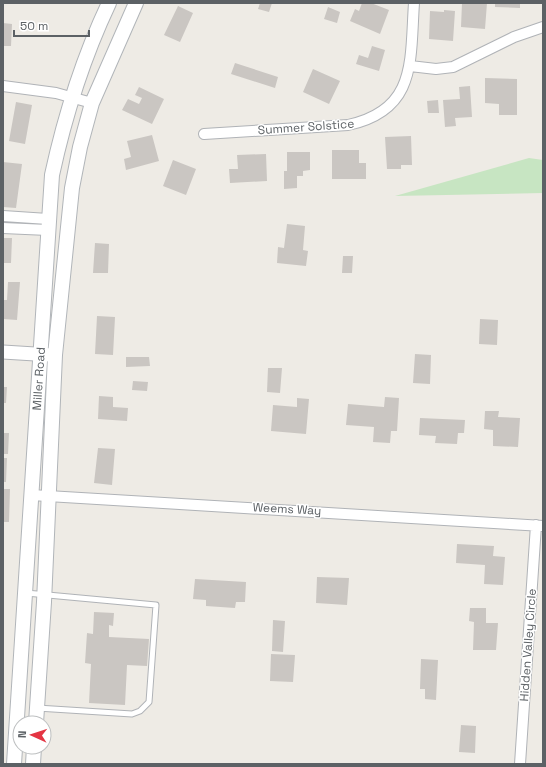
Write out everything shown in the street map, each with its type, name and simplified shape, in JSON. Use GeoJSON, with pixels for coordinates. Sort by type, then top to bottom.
{"type":"FeatureCollection","features":[{"type":"Feature","properties":{"kind":"main road","name":"Miller Road"},"geometry":{"type":"LineString","coordinates":[[14,764],[52,175],[71,97],[95,32],[109,3]]}},
{"type":"Feature","properties":{"kind":"main road","name":"Miller Road"},"geometry":{"type":"LineString","coordinates":[[37,715],[44,595],[55,355],[72,188],[80,147],[92,103],[136,3]]}},
{"type":"Feature","properties":{"kind":"street","name":"Summer Solstice"},"geometry":{"type":"LineString","coordinates":[[204,134],[348,125],[367,121],[384,112],[399,97],[410,66],[414,3]]}},
{"type":"Feature","properties":{"kind":"street"},"geometry":{"type":"LineString","coordinates":[[410,66],[436,69],[452,67],[514,36],[543,27]]}},
{"type":"Feature","properties":{"kind":"street"},"geometry":{"type":"LineString","coordinates":[[3,86],[30,88],[92,103]]}},
{"type":"Feature","properties":{"kind":"street"},"geometry":{"type":"LineString","coordinates":[[3,216],[48,224]]}},
{"type":"Feature","properties":{"kind":"street"},"geometry":{"type":"LineString","coordinates":[[3,228],[48,224]]}},
{"type":"Feature","properties":{"kind":"street"},"geometry":{"type":"LineString","coordinates":[[3,352],[55,355]]}},
{"type":"Feature","properties":{"kind":"street","name":"Weems Way"},"geometry":{"type":"LineString","coordinates":[[31,495],[539,525]]}},
{"type":"Feature","properties":{"kind":"street","name":"Hidden Valley Circle"},"geometry":{"type":"LineString","coordinates":[[520,764],[539,525]]}},
{"type":"Feature","properties":{"kind":"lane"},"geometry":{"type":"LineString","coordinates":[[25,593],[156,605],[149,702],[140,711],[132,714],[37,708]]}},
{"type":"Feature","properties":{"kind":"green space"},"geometry":{"type":"Polygon","coordinates":[[[529,158],[543,160],[543,193],[395,196],[529,158]]]}},
{"type":"Feature","properties":{"kind":"building"},"geometry":{"type":"Polygon","coordinates":[[[260,3],[272,3],[269,12],[258,9],[260,3]]]}},
{"type":"Feature","properties":{"kind":"building"},"geometry":{"type":"Polygon","coordinates":[[[362,3],[371,3],[389,10],[380,34],[350,21],[355,9],[359,11],[362,3]]]}},
{"type":"Feature","properties":{"kind":"building"},"geometry":{"type":"Polygon","coordinates":[[[462,3],[487,3],[485,29],[461,27],[462,3]]]}},
{"type":"Feature","properties":{"kind":"building"},"geometry":{"type":"Polygon","coordinates":[[[495,3],[520,3],[520,8],[495,7],[495,3]]]}},
{"type":"Feature","properties":{"kind":"building"},"geometry":{"type":"Polygon","coordinates":[[[178,6],[193,13],[180,42],[164,35],[178,6]]]}},
{"type":"Feature","properties":{"kind":"building"},"geometry":{"type":"Polygon","coordinates":[[[328,7],[340,12],[337,23],[324,19],[328,7]]]}},
{"type":"Feature","properties":{"kind":"building"},"geometry":{"type":"Polygon","coordinates":[[[444,10],[455,11],[453,41],[429,39],[430,11],[444,12],[444,10]]]}},
{"type":"Feature","properties":{"kind":"building"},"geometry":{"type":"Polygon","coordinates":[[[3,23],[12,24],[11,46],[3,46],[3,23]]]}},
{"type":"Feature","properties":{"kind":"building"},"geometry":{"type":"Polygon","coordinates":[[[372,46],[385,50],[379,71],[356,64],[359,55],[368,58],[372,46]]]}},
{"type":"Feature","properties":{"kind":"building"},"geometry":{"type":"Polygon","coordinates":[[[235,63],[278,77],[275,88],[231,74],[235,63]]]}},
{"type":"Feature","properties":{"kind":"building"},"geometry":{"type":"Polygon","coordinates":[[[313,69],[340,81],[329,104],[303,92],[313,69]]]}},
{"type":"Feature","properties":{"kind":"building"},"geometry":{"type":"Polygon","coordinates":[[[485,78],[517,79],[517,115],[499,115],[499,104],[485,103],[485,78]]]}},
{"type":"Feature","properties":{"kind":"building"},"geometry":{"type":"Polygon","coordinates":[[[470,86],[472,117],[455,118],[456,126],[445,127],[443,100],[460,99],[459,87],[470,86]]]}},
{"type":"Feature","properties":{"kind":"building"},"geometry":{"type":"Polygon","coordinates":[[[139,87],[164,99],[152,124],[122,110],[128,99],[139,104],[142,98],[135,95],[139,87]]]}},
{"type":"Feature","properties":{"kind":"building"},"geometry":{"type":"Polygon","coordinates":[[[438,100],[439,113],[428,113],[427,101],[438,100]]]}},
{"type":"Feature","properties":{"kind":"building"},"geometry":{"type":"Polygon","coordinates":[[[16,102],[32,105],[25,144],[9,141],[16,102]]]}},
{"type":"Feature","properties":{"kind":"building"},"geometry":{"type":"Polygon","coordinates":[[[152,135],[159,161],[126,170],[124,159],[131,157],[127,141],[152,135]]]}},
{"type":"Feature","properties":{"kind":"building"},"geometry":{"type":"Polygon","coordinates":[[[411,136],[412,165],[401,165],[401,169],[387,169],[385,137],[411,136]]]}},
{"type":"Feature","properties":{"kind":"building"},"geometry":{"type":"Polygon","coordinates":[[[332,150],[359,150],[359,163],[366,163],[366,179],[332,179],[332,150]]]}},
{"type":"Feature","properties":{"kind":"building"},"geometry":{"type":"Polygon","coordinates":[[[287,152],[310,152],[310,170],[303,171],[303,176],[297,176],[297,188],[284,189],[284,171],[287,171],[287,152]]]}},
{"type":"Feature","properties":{"kind":"building"},"geometry":{"type":"Polygon","coordinates":[[[266,154],[267,181],[230,183],[229,169],[238,169],[237,155],[266,154]]]}},
{"type":"Feature","properties":{"kind":"building"},"geometry":{"type":"Polygon","coordinates":[[[173,160],[196,169],[186,195],[163,186],[173,160]]]}},
{"type":"Feature","properties":{"kind":"building"},"geometry":{"type":"Polygon","coordinates":[[[3,162],[22,164],[16,208],[3,207],[3,162]]]}},
{"type":"Feature","properties":{"kind":"building"},"geometry":{"type":"Polygon","coordinates":[[[287,224],[305,226],[303,250],[308,251],[306,266],[277,263],[278,247],[284,248],[287,224]]]}},
{"type":"Feature","properties":{"kind":"building"},"geometry":{"type":"Polygon","coordinates":[[[3,238],[12,238],[11,263],[3,263],[3,238]]]}},
{"type":"Feature","properties":{"kind":"building"},"geometry":{"type":"Polygon","coordinates":[[[95,243],[109,244],[108,273],[93,273],[95,243]]]}},
{"type":"Feature","properties":{"kind":"building"},"geometry":{"type":"Polygon","coordinates":[[[343,256],[353,256],[352,273],[342,273],[343,256]]]}},
{"type":"Feature","properties":{"kind":"building"},"geometry":{"type":"Polygon","coordinates":[[[8,282],[20,282],[17,320],[3,319],[3,300],[7,300],[8,282]]]}},
{"type":"Feature","properties":{"kind":"building"},"geometry":{"type":"Polygon","coordinates":[[[97,316],[115,317],[113,355],[95,354],[97,316]]]}},
{"type":"Feature","properties":{"kind":"building"},"geometry":{"type":"Polygon","coordinates":[[[480,319],[498,320],[497,345],[479,344],[480,319]]]}},
{"type":"Feature","properties":{"kind":"building"},"geometry":{"type":"Polygon","coordinates":[[[415,354],[431,355],[430,384],[413,383],[415,354]]]}},
{"type":"Feature","properties":{"kind":"building"},"geometry":{"type":"Polygon","coordinates":[[[126,357],[149,357],[150,366],[126,367],[126,357]]]}},
{"type":"Feature","properties":{"kind":"building"},"geometry":{"type":"Polygon","coordinates":[[[268,368],[282,368],[280,393],[267,392],[268,368]]]}},
{"type":"Feature","properties":{"kind":"building"},"geometry":{"type":"Polygon","coordinates":[[[133,381],[148,382],[147,391],[132,390],[133,381]]]}},
{"type":"Feature","properties":{"kind":"building"},"geometry":{"type":"Polygon","coordinates":[[[3,387],[7,387],[6,403],[3,403],[3,387]]]}},
{"type":"Feature","properties":{"kind":"building"},"geometry":{"type":"Polygon","coordinates":[[[99,396],[113,397],[113,407],[128,408],[127,421],[98,419],[99,396]]]}},
{"type":"Feature","properties":{"kind":"building"},"geometry":{"type":"Polygon","coordinates":[[[385,397],[399,398],[397,431],[391,431],[390,443],[373,442],[374,427],[346,425],[348,404],[384,407],[385,397]]]}},
{"type":"Feature","properties":{"kind":"building"},"geometry":{"type":"Polygon","coordinates":[[[297,398],[309,399],[306,434],[271,431],[273,405],[297,407],[297,398]]]}},
{"type":"Feature","properties":{"kind":"building"},"geometry":{"type":"Polygon","coordinates":[[[485,411],[499,411],[498,417],[520,418],[518,447],[493,446],[493,430],[484,429],[485,411]]]}},
{"type":"Feature","properties":{"kind":"building"},"geometry":{"type":"Polygon","coordinates":[[[420,418],[465,420],[464,433],[458,433],[457,444],[435,443],[436,436],[419,435],[420,418]]]}},
{"type":"Feature","properties":{"kind":"building"},"geometry":{"type":"Polygon","coordinates":[[[3,433],[9,433],[8,454],[3,454],[3,433]]]}},
{"type":"Feature","properties":{"kind":"building"},"geometry":{"type":"Polygon","coordinates":[[[98,448],[115,449],[112,485],[94,483],[98,448]]]}},
{"type":"Feature","properties":{"kind":"building"},"geometry":{"type":"Polygon","coordinates":[[[3,458],[7,458],[6,482],[3,482],[3,458]]]}},
{"type":"Feature","properties":{"kind":"building"},"geometry":{"type":"Polygon","coordinates":[[[3,489],[10,489],[9,522],[3,522],[3,489]]]}},
{"type":"Feature","properties":{"kind":"building"},"geometry":{"type":"Polygon","coordinates":[[[457,544],[494,546],[493,556],[505,557],[503,585],[484,584],[485,565],[456,563],[457,544]]]}},
{"type":"Feature","properties":{"kind":"building"},"geometry":{"type":"Polygon","coordinates":[[[317,577],[349,578],[347,605],[316,603],[317,577]]]}},
{"type":"Feature","properties":{"kind":"building"},"geometry":{"type":"Polygon","coordinates":[[[195,579],[246,582],[245,602],[236,602],[235,608],[206,606],[206,600],[193,599],[195,579]]]}},
{"type":"Feature","properties":{"kind":"building"},"geometry":{"type":"Polygon","coordinates":[[[470,608],[486,608],[486,623],[498,623],[496,650],[473,650],[474,622],[469,621],[470,608]]]}},
{"type":"Feature","properties":{"kind":"building"},"geometry":{"type":"Polygon","coordinates":[[[94,612],[114,613],[113,626],[109,625],[109,637],[149,639],[147,666],[127,665],[125,705],[89,703],[91,664],[85,663],[87,633],[93,634],[94,612]]]}},
{"type":"Feature","properties":{"kind":"building"},"geometry":{"type":"Polygon","coordinates":[[[273,620],[285,621],[283,652],[272,651],[273,620]]]}},
{"type":"Feature","properties":{"kind":"building"},"geometry":{"type":"Polygon","coordinates":[[[271,654],[295,655],[293,682],[270,681],[271,654]]]}},
{"type":"Feature","properties":{"kind":"building"},"geometry":{"type":"Polygon","coordinates":[[[421,659],[438,660],[436,700],[425,699],[425,689],[420,689],[421,659]]]}},
{"type":"Feature","properties":{"kind":"building"},"geometry":{"type":"Polygon","coordinates":[[[461,725],[476,726],[475,753],[459,752],[461,725]]]}}]}
